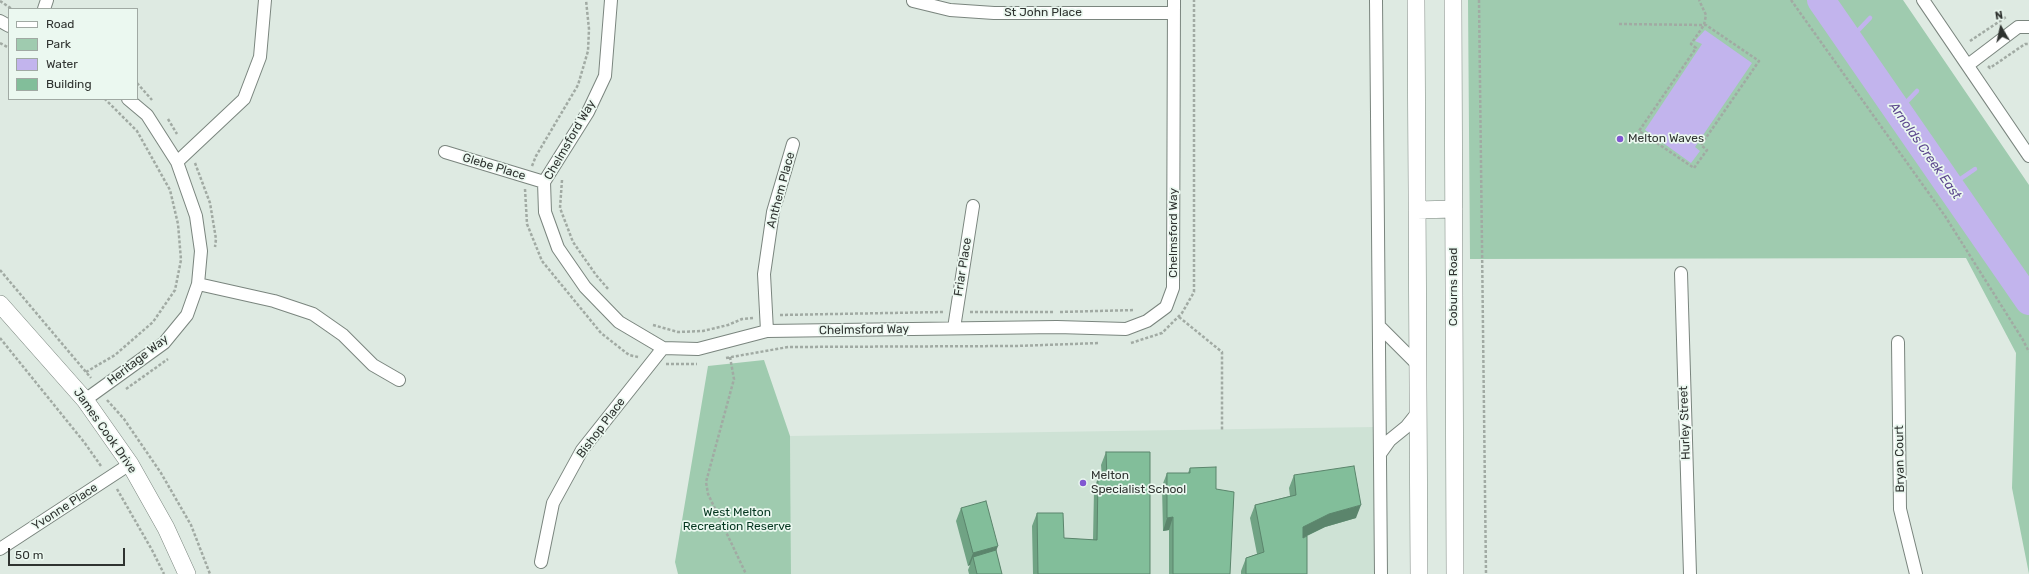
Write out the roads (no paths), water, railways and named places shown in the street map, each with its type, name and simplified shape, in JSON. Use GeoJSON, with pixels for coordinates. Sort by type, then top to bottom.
{"type":"FeatureCollection","features":[{"type":"Feature","properties":{"kind":"street"},"geometry":{"type":"LineString","coordinates":[[177,162],[244,99],[260,57],[265,0]]}},
{"type":"Feature","properties":{"kind":"street","name":"Chelmsford Way"},"geometry":{"type":"LineString","coordinates":[[611,0],[605,76],[588,112],[544,182],[545,212],[558,248],[585,287],[619,322],[663,348],[698,349],[767,331],[954,328],[1126,329],[1147,321],[1166,307],[1173,288],[1174,0]]}},
{"type":"Feature","properties":{"kind":"street"},"geometry":{"type":"LineString","coordinates":[[1376,0],[1381,574]]}},
{"type":"Feature","properties":{"kind":"street"},"geometry":{"type":"LineString","coordinates":[[1416,0],[1419,574]]}},
{"type":"Feature","properties":{"kind":"street","name":"Coburns Road"},"geometry":{"type":"LineString","coordinates":[[1453,0],[1455,574]]}},
{"type":"Feature","properties":{"kind":"street"},"geometry":{"type":"LineString","coordinates":[[1923,0],[2029,156]]}},
{"type":"Feature","properties":{"kind":"street","name":"St John Place"},"geometry":{"type":"LineString","coordinates":[[913,2],[950,10],[994,13],[1174,13]]}},
{"type":"Feature","properties":{"kind":"street"},"geometry":{"type":"LineString","coordinates":[[1968,65],[2018,27],[2029,27]]}},
{"type":"Feature","properties":{"kind":"street","name":"Heritage Way"},"geometry":{"type":"LineString","coordinates":[[85,400],[164,343],[187,314],[198,284],[201,251],[196,216],[177,162],[147,115],[129,100]]}},
{"type":"Feature","properties":{"kind":"street","name":"Anthem Place"},"geometry":{"type":"LineString","coordinates":[[767,331],[764,274],[773,212],[793,144]]}},
{"type":"Feature","properties":{"kind":"street","name":"Glebe Place"},"geometry":{"type":"LineString","coordinates":[[445,152],[544,182]]}},
{"type":"Feature","properties":{"kind":"street","name":"Friar Place"},"geometry":{"type":"LineString","coordinates":[[954,328],[973,206]]}},
{"type":"Feature","properties":{"kind":"street"},"geometry":{"type":"LineString","coordinates":[[1417,210],[1454,209]]}},
{"type":"Feature","properties":{"kind":"street","name":"Hurley Street"},"geometry":{"type":"LineString","coordinates":[[1681,273],[1690,574]]}},
{"type":"Feature","properties":{"kind":"street"},"geometry":{"type":"LineString","coordinates":[[198,284],[274,301],[313,314],[343,334],[372,365],[399,380]]}},
{"type":"Feature","properties":{"kind":"street","name":"James Cook Drive"},"geometry":{"type":"LineString","coordinates":[[0,304],[85,400],[130,464],[166,528],[187,574]]}},
{"type":"Feature","properties":{"kind":"street"},"geometry":{"type":"LineString","coordinates":[[1379,326],[1417,364]]}},
{"type":"Feature","properties":{"kind":"street","name":"Bryan Court"},"geometry":{"type":"LineString","coordinates":[[1898,342],[1900,509],[1916,574]]}},
{"type":"Feature","properties":{"kind":"street","name":"Bishop Place"},"geometry":{"type":"LineString","coordinates":[[541,562],[553,503],[582,450],[663,348]]}},
{"type":"Feature","properties":{"kind":"street"},"geometry":{"type":"LineString","coordinates":[[1380,454],[1390,440],[1406,427],[1418,412]]}},
{"type":"Feature","properties":{"kind":"street","name":"Yvonne Place"},"geometry":{"type":"LineString","coordinates":[[0,550],[130,464]]}},
{"type":"Feature","properties":{"kind":"water"},"geometry":{"type":"Polygon","coordinates":[[[1705,30],[1752,63],[1695,147],[1700,151],[1691,163],[1645,130],[1702,44],[1695,41],[1705,30]]]}},
{"type":"Feature","properties":{"kind":"waterway","name":"Arnolds Creek East"},"geometry":{"type":"LineString","coordinates":[[1821,0],[2029,301]]}},
{"type":"Feature","properties":{"kind":"waterway"},"geometry":{"type":"LineString","coordinates":[[1817,12],[1835,20]]}},
{"type":"Feature","properties":{"kind":"waterway"},"geometry":{"type":"LineString","coordinates":[[1849,40],[1870,18]]}},
{"type":"Feature","properties":{"kind":"waterway"},"geometry":{"type":"LineString","coordinates":[[1898,111],[1917,91]]}},
{"type":"Feature","properties":{"kind":"waterway"},"geometry":{"type":"LineString","coordinates":[[1950,186],[1975,169]]}},
{"type":"Feature","properties":{"kind":"place","name":"Melton Waves"},"geometry":{"type":"Point","coordinates":[1620,139]}},
{"type":"Feature","properties":{"kind":"place","name":"Melton Specialist School"},"geometry":{"type":"Point","coordinates":[1083,483]}},
{"type":"Feature","properties":{"kind":"park label","name":"West Melton Recreation Reserve"},"geometry":{"type":"Point","coordinates":[737,520]}}]}
